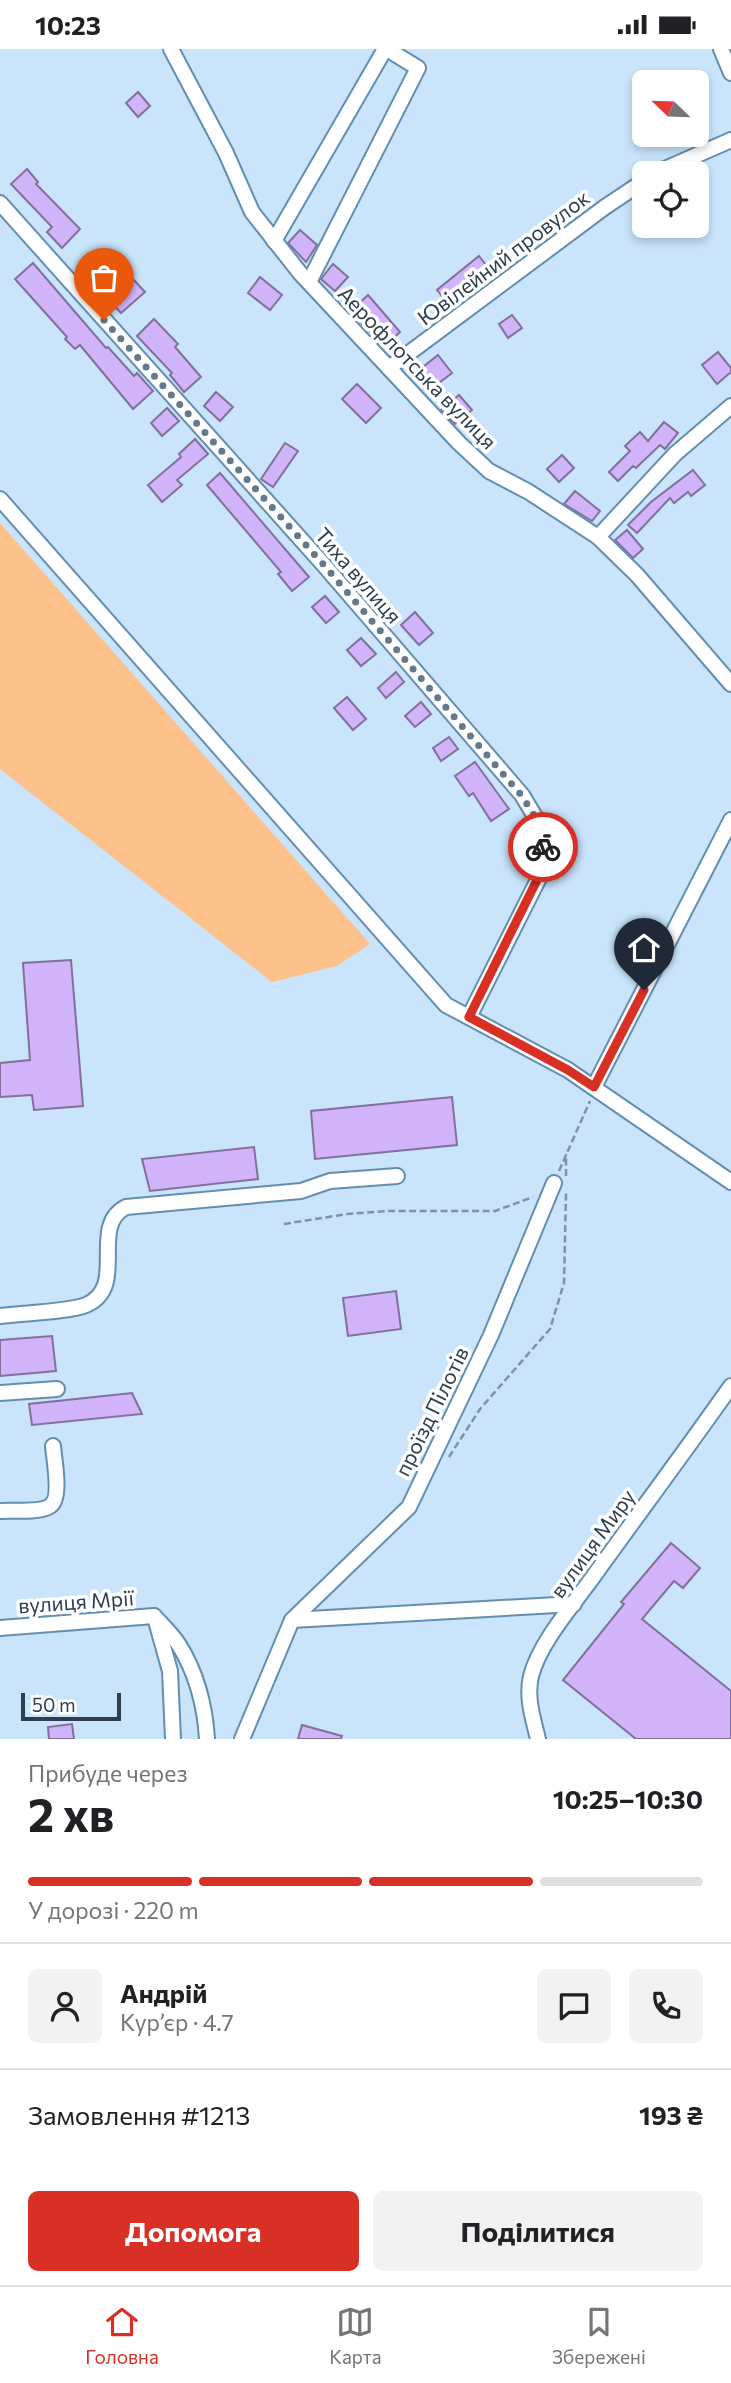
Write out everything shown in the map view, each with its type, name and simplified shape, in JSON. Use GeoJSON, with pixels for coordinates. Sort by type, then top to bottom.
{"type":"FeatureCollection","features":[{"type":"Feature","properties":{"kind":"street","name":"Аерофлотська вулиця"},"geometry":{"type":"LineString","coordinates":[[171,49],[226,153],[252,212],[309,282],[459,443],[489,471],[529,492],[598,537],[637,575],[731,684]]}},
{"type":"Feature","properties":{"kind":"street"},"geometry":{"type":"LineString","coordinates":[[274,241],[386,49],[418,68],[309,282]]}},
{"type":"Feature","properties":{"kind":"street"},"geometry":{"type":"LineString","coordinates":[[722,49],[731,73]]}},
{"type":"Feature","properties":{"kind":"street"},"geometry":{"type":"LineString","coordinates":[[683,161],[731,140]]}},
{"type":"Feature","properties":{"kind":"street","name":"Ювілейний провулок"},"geometry":{"type":"LineString","coordinates":[[389,368],[632,189]]}},
{"type":"Feature","properties":{"kind":"street","name":"Тиха вулиця"},"geometry":{"type":"LineString","coordinates":[[0,203],[323,564],[522,796],[537,820],[543,847],[538,878],[469,1017]]}},
{"type":"Feature","properties":{"kind":"street"},"geometry":{"type":"LineString","coordinates":[[598,537],[675,454],[731,406]]}},
{"type":"Feature","properties":{"kind":"street"},"geometry":{"type":"LineString","coordinates":[[0,499],[446,1005],[568,1070],[731,1182]]}},
{"type":"Feature","properties":{"kind":"street"},"geometry":{"type":"LineString","coordinates":[[594,1087],[731,820]]}},
{"type":"Feature","properties":{"kind":"street"},"geometry":{"type":"LineString","coordinates":[[0,1316],[84,1306],[98,1298],[105,1287],[111,1222],[116,1212],[126,1207],[301,1191],[330,1181],[397,1177]]}},
{"type":"Feature","properties":{"kind":"street","name":"проїзд Пілотів"},"geometry":{"type":"LineString","coordinates":[[242,1739],[292,1620],[409,1507],[560,1182]]}},
{"type":"Feature","properties":{"kind":"street"},"geometry":{"type":"LineString","coordinates":[[0,1393],[57,1389]]}},
{"type":"Feature","properties":{"kind":"street","name":"вулиця Миру"},"geometry":{"type":"LineString","coordinates":[[538,1739],[529,1702],[532,1674],[552,1634],[730,1390]]}},
{"type":"Feature","properties":{"kind":"street"},"geometry":{"type":"LineString","coordinates":[[0,1511],[43,1509],[51,1506],[57,1492],[53,1447]]}},
{"type":"Feature","properties":{"kind":"street"},"geometry":{"type":"LineString","coordinates":[[292,1620],[574,1604]]}},
{"type":"Feature","properties":{"kind":"street","name":"вулиця Мрії"},"geometry":{"type":"LineString","coordinates":[[0,1628],[154,1616]]}},
{"type":"Feature","properties":{"kind":"street","name":"вулиця Мрії"},"geometry":{"type":"LineString","coordinates":[[154,1616],[170,1671],[173,1739]]}},
{"type":"Feature","properties":{"kind":"street","name":"вулиця Мрії"},"geometry":{"type":"LineString","coordinates":[[154,1616],[179,1645],[195,1681],[205,1708],[207,1739]]}},
{"type":"Feature","properties":{"kind":"path"},"geometry":{"type":"LineString","coordinates":[[560,1182],[566,1154],[594,1087]]}},
{"type":"Feature","properties":{"kind":"path"},"geometry":{"type":"LineString","coordinates":[[560,1182],[566,1154]]}},
{"type":"Feature","properties":{"kind":"path"},"geometry":{"type":"LineString","coordinates":[[446,1462],[480,1409],[550,1329],[565,1283],[566,1193]]}},
{"type":"Feature","properties":{"kind":"path"},"geometry":{"type":"LineString","coordinates":[[284,1224],[387,1211],[495,1211],[532,1197]]}},
{"type":"Feature","properties":{"kind":"shaded area"},"geometry":{"type":"Polygon","coordinates":[[[0,523],[370,944],[337,966],[272,982],[0,769],[0,523]]]}},
{"type":"Feature","properties":{"kind":"building"},"geometry":{"type":"Polygon","coordinates":[[[138,92],[150,106],[138,117],[126,103],[138,92]]]}},
{"type":"Feature","properties":{"kind":"building"},"geometry":{"type":"Polygon","coordinates":[[[27,169],[38,182],[36,184],[80,229],[62,248],[47,232],[52,227],[11,184],[27,169]]]}},
{"type":"Feature","properties":{"kind":"building"},"geometry":{"type":"Polygon","coordinates":[[[300,230],[317,245],[306,262],[288,243],[300,230]]]}},
{"type":"Feature","properties":{"kind":"building"},"geometry":{"type":"Polygon","coordinates":[[[479,256],[493,274],[482,284],[479,280],[449,305],[437,290],[479,256]]]}},
{"type":"Feature","properties":{"kind":"building"},"geometry":{"type":"Polygon","coordinates":[[[104,259],[113,268],[95,286],[85,277],[104,259]]]}},
{"type":"Feature","properties":{"kind":"building"},"geometry":{"type":"Polygon","coordinates":[[[33,263],[106,348],[108,347],[134,376],[137,373],[153,391],[133,409],[80,345],[75,349],[65,339],[67,337],[15,279],[33,263]]]}},
{"type":"Feature","properties":{"kind":"building"},"geometry":{"type":"Polygon","coordinates":[[[333,264],[348,277],[335,291],[321,279],[333,264]]]}},
{"type":"Feature","properties":{"kind":"building"},"geometry":{"type":"Polygon","coordinates":[[[260,277],[282,295],[270,310],[248,293],[260,277]]]}},
{"type":"Feature","properties":{"kind":"building"},"geometry":{"type":"Polygon","coordinates":[[[133,279],[145,292],[121,313],[110,301],[133,279]]]}},
{"type":"Feature","properties":{"kind":"building"},"geometry":{"type":"Polygon","coordinates":[[[368,295],[400,332],[385,346],[350,312],[368,295]]]}},
{"type":"Feature","properties":{"kind":"building"},"geometry":{"type":"Polygon","coordinates":[[[512,315],[522,328],[508,338],[499,324],[512,315]]]}},
{"type":"Feature","properties":{"kind":"building"},"geometry":{"type":"Polygon","coordinates":[[[154,319],[178,344],[175,347],[201,377],[184,392],[170,375],[172,373],[137,336],[154,319]]]}},
{"type":"Feature","properties":{"kind":"building"},"geometry":{"type":"Polygon","coordinates":[[[718,352],[731,368],[731,372],[717,384],[702,365],[718,352]]]}},
{"type":"Feature","properties":{"kind":"building"},"geometry":{"type":"Polygon","coordinates":[[[438,355],[452,373],[427,392],[413,375],[438,355]]]}},
{"type":"Feature","properties":{"kind":"building"},"geometry":{"type":"Polygon","coordinates":[[[357,384],[381,408],[366,423],[342,399],[357,384]]]}},
{"type":"Feature","properties":{"kind":"building"},"geometry":{"type":"Polygon","coordinates":[[[216,392],[233,407],[220,421],[204,406],[216,392]]]}},
{"type":"Feature","properties":{"kind":"building"},"geometry":{"type":"Polygon","coordinates":[[[459,395],[472,410],[455,424],[441,410],[459,395]]]}},
{"type":"Feature","properties":{"kind":"building"},"geometry":{"type":"Polygon","coordinates":[[[167,408],[179,421],[162,436],[151,423],[167,408]]]}},
{"type":"Feature","properties":{"kind":"building"},"geometry":{"type":"Polygon","coordinates":[[[664,422],[678,433],[665,449],[660,445],[618,481],[609,472],[630,451],[625,446],[640,432],[648,441],[664,422]]]}},
{"type":"Feature","properties":{"kind":"building"},"geometry":{"type":"Polygon","coordinates":[[[195,439],[208,454],[177,480],[182,485],[162,502],[148,485],[181,457],[179,454],[195,439]]]}},
{"type":"Feature","properties":{"kind":"building"},"geometry":{"type":"Polygon","coordinates":[[[285,443],[298,451],[273,487],[261,479],[285,443]]]}},
{"type":"Feature","properties":{"kind":"building"},"geometry":{"type":"Polygon","coordinates":[[[562,455],[574,468],[559,482],[547,469],[562,455]]]}},
{"type":"Feature","properties":{"kind":"building"},"geometry":{"type":"Polygon","coordinates":[[[693,470],[705,485],[691,496],[688,492],[674,503],[670,498],[637,533],[628,525],[651,502],[693,470]]]}},
{"type":"Feature","properties":{"kind":"building"},"geometry":{"type":"Polygon","coordinates":[[[220,473],[309,577],[292,591],[278,574],[281,572],[207,485],[220,473]]]}},
{"type":"Feature","properties":{"kind":"building"},"geometry":{"type":"Polygon","coordinates":[[[575,491],[600,511],[592,521],[564,504],[575,491]]]}},
{"type":"Feature","properties":{"kind":"building"},"geometry":{"type":"Polygon","coordinates":[[[627,530],[643,549],[633,558],[615,540],[627,530]]]}},
{"type":"Feature","properties":{"kind":"building"},"geometry":{"type":"Polygon","coordinates":[[[325,596],[339,612],[326,623],[312,607],[325,596]]]}},
{"type":"Feature","properties":{"kind":"building"},"geometry":{"type":"Polygon","coordinates":[[[415,612],[433,633],[419,645],[401,625],[415,612]]]}},
{"type":"Feature","properties":{"kind":"building"},"geometry":{"type":"Polygon","coordinates":[[[361,638],[376,654],[361,666],[347,650],[361,638]]]}},
{"type":"Feature","properties":{"kind":"building"},"geometry":{"type":"Polygon","coordinates":[[[396,672],[404,682],[386,698],[378,688],[396,672]]]}},
{"type":"Feature","properties":{"kind":"building"},"geometry":{"type":"Polygon","coordinates":[[[347,697],[366,719],[353,730],[334,708],[347,697]]]}},
{"type":"Feature","properties":{"kind":"building"},"geometry":{"type":"Polygon","coordinates":[[[421,702],[431,714],[415,727],[405,716],[421,702]]]}},
{"type":"Feature","properties":{"kind":"building"},"geometry":{"type":"Polygon","coordinates":[[[449,737],[458,749],[441,761],[433,748],[449,737]]]}},
{"type":"Feature","properties":{"kind":"building"},"geometry":{"type":"Polygon","coordinates":[[[475,762],[509,809],[491,821],[473,793],[469,796],[455,776],[475,762]]]}},
{"type":"Feature","properties":{"kind":"building"},"geometry":{"type":"Polygon","coordinates":[[[71,960],[83,1106],[34,1110],[32,1095],[0,1097],[0,1063],[30,1060],[23,963],[71,960]]]}},
{"type":"Feature","properties":{"kind":"building"},"geometry":{"type":"Polygon","coordinates":[[[452,1097],[457,1145],[315,1159],[311,1111],[452,1097]]]}},
{"type":"Feature","properties":{"kind":"building"},"geometry":{"type":"Polygon","coordinates":[[[254,1147],[258,1179],[150,1191],[142,1159],[254,1147]]]}},
{"type":"Feature","properties":{"kind":"building"},"geometry":{"type":"Polygon","coordinates":[[[396,1291],[401,1329],[348,1336],[343,1298],[396,1291]]]}},
{"type":"Feature","properties":{"kind":"building"},"geometry":{"type":"Polygon","coordinates":[[[52,1336],[56,1371],[0,1376],[0,1340],[52,1336]]]}},
{"type":"Feature","properties":{"kind":"building"},"geometry":{"type":"Polygon","coordinates":[[[132,1393],[142,1414],[32,1425],[29,1404],[132,1393]]]}},
{"type":"Feature","properties":{"kind":"building"},"geometry":{"type":"Polygon","coordinates":[[[671,1543],[700,1568],[683,1588],[674,1581],[642,1619],[731,1691],[731,1739],[636,1739],[563,1680],[624,1604],[621,1602],[671,1543]]]}},
{"type":"Feature","properties":{"kind":"building"},"geometry":{"type":"Polygon","coordinates":[[[72,1724],[74,1739],[49,1739],[48,1727],[72,1724]]]}},
{"type":"Feature","properties":{"kind":"building"},"geometry":{"type":"Polygon","coordinates":[[[302,1725],[342,1736],[341,1739],[298,1739],[302,1725]]]}},
{"type":"Feature","properties":{"kind":"way so far"},"geometry":{"type":"LineString","coordinates":[[104,320],[323,564],[522,796],[537,820],[543,847]]}},
{"type":"Feature","properties":{"kind":"route"},"geometry":{"type":"LineString","coordinates":[[543,847],[538,878],[469,1017],[568,1070],[594,1087],[644,990]]}}]}
